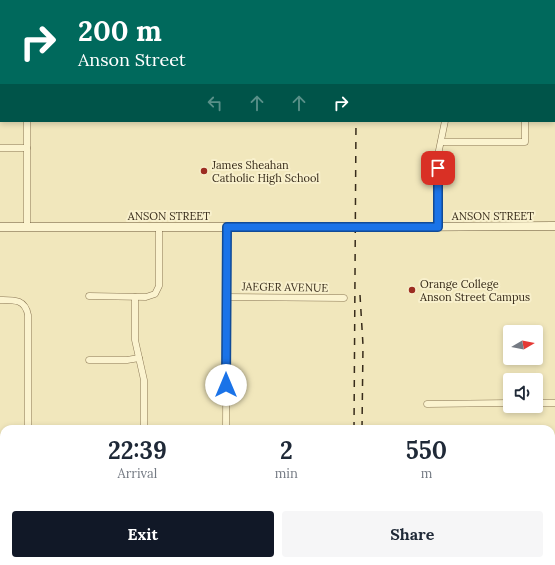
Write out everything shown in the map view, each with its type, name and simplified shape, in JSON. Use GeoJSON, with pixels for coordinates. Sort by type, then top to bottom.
{"type":"FeatureCollection","features":[{"type":"Feature","properties":{"kind":"street"},"geometry":{"type":"LineString","coordinates":[[27,122],[27,227]]}},
{"type":"Feature","properties":{"kind":"street"},"geometry":{"type":"LineString","coordinates":[[438,227],[438,155],[446,122]]}},
{"type":"Feature","properties":{"kind":"street"},"geometry":{"type":"LineString","coordinates":[[441,142],[525,142],[525,122]]}},
{"type":"Feature","properties":{"kind":"street"},"geometry":{"type":"LineString","coordinates":[[0,148],[27,148]]}},
{"type":"Feature","properties":{"kind":"street","name":"ANSON STREET"},"geometry":{"type":"LineString","coordinates":[[0,227],[555,226]]}},
{"type":"Feature","properties":{"kind":"street"},"geometry":{"type":"LineString","coordinates":[[89,296],[150,296],[155,294],[159,286],[159,227]]}},
{"type":"Feature","properties":{"kind":"street"},"geometry":{"type":"LineString","coordinates":[[226,425],[227,227]]}},
{"type":"Feature","properties":{"kind":"street"},"geometry":{"type":"LineString","coordinates":[[135,296],[134,335],[144,380],[144,425]]}},
{"type":"Feature","properties":{"kind":"street","name":"JAEGER AVENUE"},"geometry":{"type":"LineString","coordinates":[[227,297],[344,298]]}},
{"type":"Feature","properties":{"kind":"street"},"geometry":{"type":"LineString","coordinates":[[0,300],[18,302],[27,308],[28,425]]}},
{"type":"Feature","properties":{"kind":"street"},"geometry":{"type":"LineString","coordinates":[[89,360],[127,360],[139,358]]}},
{"type":"Feature","properties":{"kind":"street"},"geometry":{"type":"LineString","coordinates":[[427,404],[503,403]]}},
{"type":"Feature","properties":{"kind":"street"},"geometry":{"type":"LineString","coordinates":[[543,403],[555,403]]}},
{"type":"Feature","properties":{"kind":"railway"},"geometry":{"type":"LineString","coordinates":[[354,425],[356,122]]}},
{"type":"Feature","properties":{"kind":"railway"},"geometry":{"type":"LineString","coordinates":[[360,295],[363,345],[362,425]]}},
{"type":"Feature","properties":{"kind":"place","name":"James Sheahan Catholic High School"},"geometry":{"type":"Point","coordinates":[204,171]}},
{"type":"Feature","properties":{"kind":"place","name":"Orange College Anson Street Campus"},"geometry":{"type":"Point","coordinates":[412,290]}},
{"type":"Feature","properties":{"kind":"route"},"geometry":{"type":"LineString","coordinates":[[226,385],[227,227],[438,227],[438,168]]}}]}
